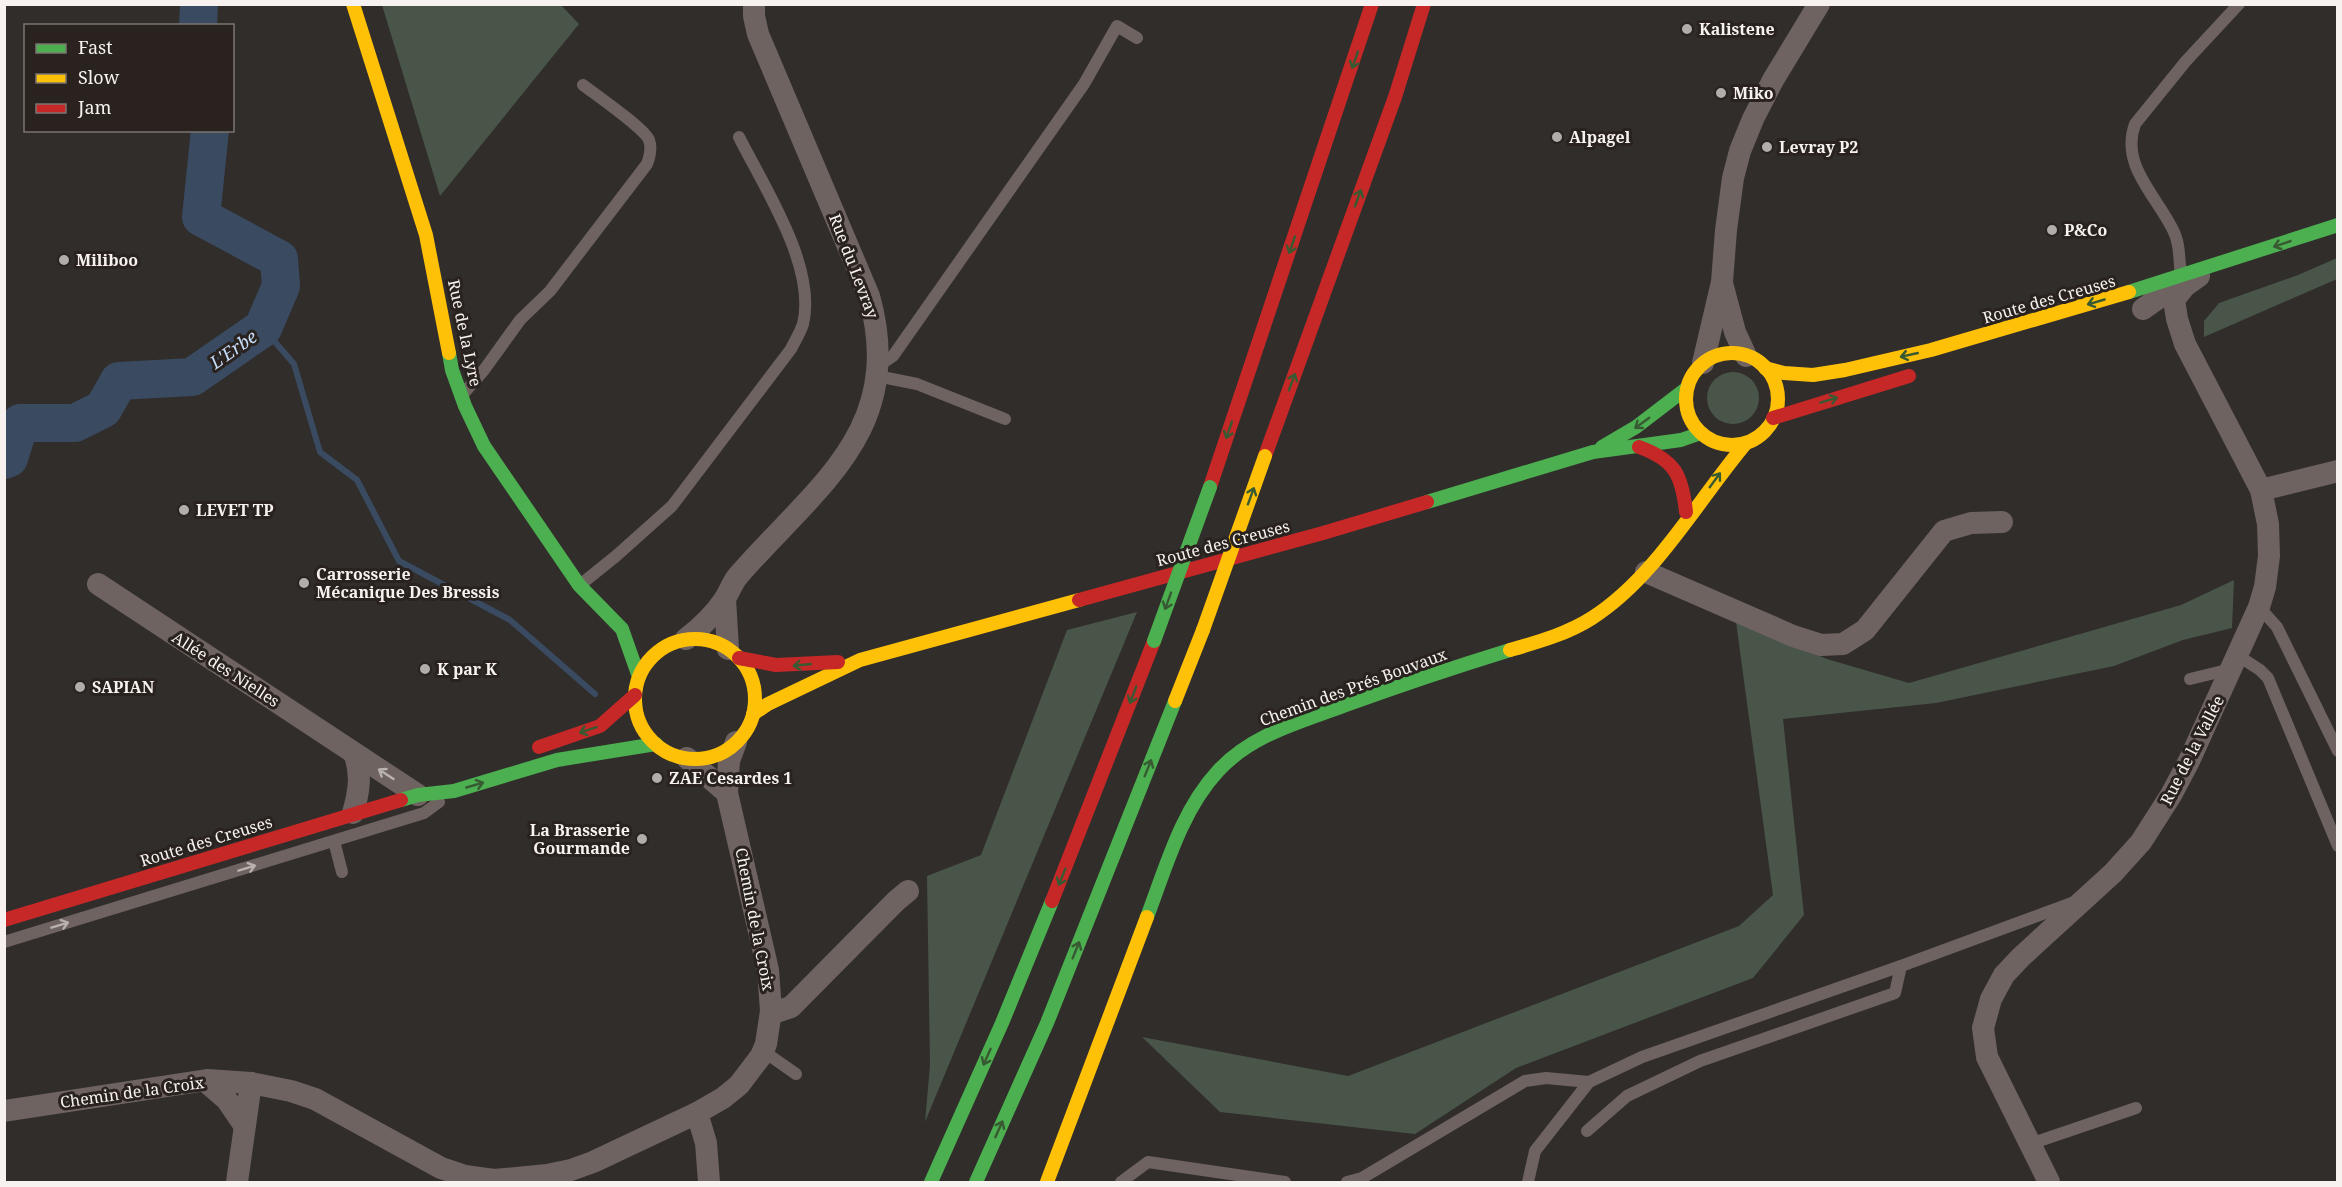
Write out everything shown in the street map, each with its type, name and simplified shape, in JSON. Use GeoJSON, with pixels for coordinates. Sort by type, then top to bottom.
{"type":"FeatureCollection","features":[{"type":"Feature","properties":{"kind":"main road","name":"Rue de la Lyre"},"geometry":{"type":"LineString","coordinates":[[353,4],[426,235],[452,370],[484,446],[579,585],[622,629],[645,638],[676,642]]}},
{"type":"Feature","properties":{"kind":"main road"},"geometry":{"type":"LineString","coordinates":[[931,1182],[1002,1023],[1154,641],[1210,487],[1372,4]]}},
{"type":"Feature","properties":{"kind":"main road"},"geometry":{"type":"LineString","coordinates":[[976,1182],[1047,1023],[1203,630],[1395,97],[1424,4]]}},
{"type":"Feature","properties":{"kind":"main road","name":"Route des Creuses"},"geometry":{"type":"LineString","coordinates":[[1765,368],[1784,373],[1813,375],[1931,350],[2181,277],[2337,225]]}},
{"type":"Feature","properties":{"kind":"main road"},"geometry":{"type":"LineString","coordinates":[[2138,310],[2206,290]]}},
{"type":"Feature","properties":{"kind":"main road"},"geometry":{"type":"LineString","coordinates":[[1668,544],[1720,472],[1746,443],[1767,429],[1777,405],[1777,392],[1773,379],[1765,368],[1746,356],[1731,353],[1716,356],[1703,363],[1693,374],[1687,388],[1688,413],[1702,434],[1716,442],[1731,445],[1746,443]]}},
{"type":"Feature","properties":{"kind":"main road"},"geometry":{"type":"LineString","coordinates":[[1773,418],[1920,373]]}},
{"type":"Feature","properties":{"kind":"main road","name":"Route des Creuses"},"geometry":{"type":"LineString","coordinates":[[1593,452],[1636,427],[1687,388]]}},
{"type":"Feature","properties":{"kind":"main road"},"geometry":{"type":"LineString","coordinates":[[1700,452],[1702,434]]}},
{"type":"Feature","properties":{"kind":"main road","name":"Route des Creuses"},"geometry":{"type":"LineString","coordinates":[[753,714],[768,704],[860,660],[1323,532],[1593,452],[1639,447],[1702,434]]}},
{"type":"Feature","properties":{"kind":"main road"},"geometry":{"type":"LineString","coordinates":[[1639,447],[1657,453],[1675,467],[1684,485],[1686,512]]}},
{"type":"Feature","properties":{"kind":"main road"},"geometry":{"type":"LineString","coordinates":[[1668,544],[1686,512],[1698,483]]}},
{"type":"Feature","properties":{"kind":"main road","name":"Chemin des Prés Bouvaux"},"geometry":{"type":"LineString","coordinates":[[1047,1182],[1180,830],[1198,794],[1217,772],[1255,740],[1276,731],[1451,668],[1564,632],[1590,620],[1646,572],[1668,544]]}},
{"type":"Feature","properties":{"kind":"main road","name":"Rue de la Lyre"},"geometry":{"type":"LineString","coordinates":[[622,629],[639,677]]}},
{"type":"Feature","properties":{"kind":"main road"},"geometry":{"type":"LineString","coordinates":[[708,640],[733,653],[750,675],[755,694],[753,714],[746,729],[736,742],[722,752],[705,758],[675,755],[656,744],[644,731],[637,714],[635,695],[639,677],[650,659],[676,642],[708,640]]}},
{"type":"Feature","properties":{"kind":"main road","name":"Route des Creuses"},"geometry":{"type":"LineString","coordinates":[[733,653],[759,665],[783,667],[860,660]]}},
{"type":"Feature","properties":{"kind":"main road"},"geometry":{"type":"LineString","coordinates":[[527,752],[600,726],[635,695]]}},
{"type":"Feature","properties":{"kind":"main road","name":"Route des Creuses"},"geometry":{"type":"LineString","coordinates":[[4,920],[418,795],[454,791],[557,760],[656,744]]}},
{"type":"Feature","properties":{"kind":"main road","name":"Route des Creuses"},"geometry":{"type":"LineString","coordinates":[[418,795],[449,776]]}},
{"type":"Feature","properties":{"kind":"street","name":"Rue du Levray"},"geometry":{"type":"LineString","coordinates":[[676,642],[703,625],[725,599],[736,578],[806,505],[843,460],[868,412],[878,370],[877,329],[869,296],[758,34],[753,16],[754,4]]}},
{"type":"Feature","properties":{"kind":"street"},"geometry":{"type":"LineString","coordinates":[[1703,363],[1720,309],[1729,209],[1733,178],[1740,151],[1753,118],[1770,85],[1819,4]]}},
{"type":"Feature","properties":{"kind":"street"},"geometry":{"type":"LineString","coordinates":[[2174,300],[2185,286],[2219,265]]}},
{"type":"Feature","properties":{"kind":"street"},"geometry":{"type":"LineString","coordinates":[[2138,310],[2167,292],[2181,277]]}},
{"type":"Feature","properties":{"kind":"street","name":"Rue de la Vallée"},"geometry":{"type":"LineString","coordinates":[[2049,1182],[1987,1058],[1983,1028],[1997,984],[2120,866],[2141,842],[2190,761],[2259,607],[2265,588],[2269,556],[2268,524],[2261,490],[2186,344],[2177,319],[2174,300]]}},
{"type":"Feature","properties":{"kind":"street"},"geometry":{"type":"LineString","coordinates":[[1720,309],[1735,332],[1746,356]]}},
{"type":"Feature","properties":{"kind":"street"},"geometry":{"type":"LineString","coordinates":[[2261,490],[2337,471]]}},
{"type":"Feature","properties":{"kind":"street"},"geometry":{"type":"LineString","coordinates":[[1646,572],[1793,636],[1821,645],[1843,644],[1865,630],[1944,531],[1971,523],[2002,522]]}},
{"type":"Feature","properties":{"kind":"street","name":"Allée des Nielles"},"geometry":{"type":"LineString","coordinates":[[98,584],[418,795]]}},
{"type":"Feature","properties":{"kind":"street"},"geometry":{"type":"LineString","coordinates":[[725,599],[733,653]]}},
{"type":"Feature","properties":{"kind":"street","name":"Chemin de la Croix"},"geometry":{"type":"LineString","coordinates":[[4,1111],[205,1081],[251,1083],[291,1091],[315,1099],[441,1168],[465,1176],[494,1180],[518,1179],[571,1170],[697,1113],[723,1098],[739,1085],[763,1051],[771,1011],[771,990],[764,947],[727,793],[729,761],[736,742]]}},
{"type":"Feature","properties":{"kind":"street"},"geometry":{"type":"LineString","coordinates":[[353,813],[360,783],[360,768],[354,753]]}},
{"type":"Feature","properties":{"kind":"street"},"geometry":{"type":"LineString","coordinates":[[687,758],[727,793]]}},
{"type":"Feature","properties":{"kind":"street"},"geometry":{"type":"LineString","coordinates":[[771,1011],[791,1007],[908,891]]}},
{"type":"Feature","properties":{"kind":"street"},"geometry":{"type":"LineString","coordinates":[[205,1081],[227,1101],[244,1125]]}},
{"type":"Feature","properties":{"kind":"street"},"geometry":{"type":"LineString","coordinates":[[237,1182],[251,1083]]}},
{"type":"Feature","properties":{"kind":"street"},"geometry":{"type":"LineString","coordinates":[[697,1113],[706,1143],[709,1182]]}},
{"type":"Feature","properties":{"kind":"lane"},"geometry":{"type":"LineString","coordinates":[[2181,277],[2174,231],[2134,164],[2130,145],[2132,133],[2135,124],[2186,60],[2239,4]]}},
{"type":"Feature","properties":{"kind":"lane"},"geometry":{"type":"LineString","coordinates":[[1005,419],[878,370],[893,356],[1084,84],[1117,26],[1137,38]]}},
{"type":"Feature","properties":{"kind":"lane"},"geometry":{"type":"LineString","coordinates":[[461,396],[484,370],[520,320],[550,291],[650,157],[651,148],[645,133],[583,85]]}},
{"type":"Feature","properties":{"kind":"lane"},"geometry":{"type":"LineString","coordinates":[[579,585],[616,556],[672,506],[791,350],[800,332],[805,308],[801,272],[795,248],[739,137]]}},
{"type":"Feature","properties":{"kind":"lane"},"geometry":{"type":"LineString","coordinates":[[2259,607],[2277,627],[2337,751]]}},
{"type":"Feature","properties":{"kind":"lane"},"geometry":{"type":"LineString","coordinates":[[2190,679],[2234,662],[2260,670],[2268,678],[2337,846]]}},
{"type":"Feature","properties":{"kind":"lane"},"geometry":{"type":"LineString","coordinates":[[4,942],[424,813],[454,791]]}},
{"type":"Feature","properties":{"kind":"lane"},"geometry":{"type":"LineString","coordinates":[[334,841],[342,872]]}},
{"type":"Feature","properties":{"kind":"lane"},"geometry":{"type":"LineString","coordinates":[[1528,1182],[1535,1151],[1589,1082],[1642,1057],[1901,966],[2087,897]]}},
{"type":"Feature","properties":{"kind":"lane"},"geometry":{"type":"LineString","coordinates":[[1587,1131],[1627,1096],[1700,1061],[1895,993],[1901,966]]}},
{"type":"Feature","properties":{"kind":"lane"},"geometry":{"type":"LineString","coordinates":[[763,1051],[796,1074]]}},
{"type":"Feature","properties":{"kind":"lane"},"geometry":{"type":"LineString","coordinates":[[1347,1182],[1362,1178],[1525,1081],[1546,1078],[1589,1082]]}},
{"type":"Feature","properties":{"kind":"lane"},"geometry":{"type":"LineString","coordinates":[[2030,1143],[2136,1108]]}},
{"type":"Feature","properties":{"kind":"lane"},"geometry":{"type":"LineString","coordinates":[[1121,1182],[1148,1162],[1285,1182]]}},
{"type":"Feature","properties":{"kind":"green space"},"geometry":{"type":"Polygon","coordinates":[[[382,5],[561,5],[579,24],[440,196],[382,5]]]}},
{"type":"Feature","properties":{"kind":"green space"},"geometry":{"type":"Polygon","coordinates":[[[2337,258],[2337,279],[2204,337],[2204,321],[2219,303],[2298,275],[2337,258]]]}},
{"type":"Feature","properties":{"kind":"green space"},"geometry":{"type":"Polygon","coordinates":[[[1728,372],[1738,372],[1752,379],[1759,398],[1752,417],[1738,424],[1728,424],[1718,420],[1711,413],[1707,403],[1707,393],[1711,383],[1718,376],[1728,372]]]}},
{"type":"Feature","properties":{"kind":"green space"},"geometry":{"type":"Polygon","coordinates":[[[2234,580],[2232,628],[2183,640],[2114,666],[1936,703],[1783,719],[1804,915],[1753,978],[1516,1068],[1415,1134],[1220,1112],[1142,1037],[1348,1076],[1739,926],[1773,895],[1736,622],[1827,659],[1909,683],[2181,605],[2234,580]]]}},
{"type":"Feature","properties":{"kind":"green space"},"geometry":{"type":"Polygon","coordinates":[[[1137,612],[925,1122],[930,1065],[927,876],[981,855],[1067,630],[1137,612]]]}},
{"type":"Feature","properties":{"kind":"waterway","name":"L'Erbe"},"geometry":{"type":"LineString","coordinates":[[198,24],[199,4]]}},
{"type":"Feature","properties":{"kind":"waterway","name":"L'Erbe"},"geometry":{"type":"LineString","coordinates":[[4,460],[9,458],[20,423],[75,423],[103,409],[119,381],[192,377],[263,328],[281,286],[279,259],[201,217],[210,132]]}},
{"type":"Feature","properties":{"kind":"waterway"},"geometry":{"type":"LineString","coordinates":[[263,328],[294,364],[320,452],[357,480],[399,561],[510,620],[595,694]]}},
{"type":"Feature","properties":{"kind":"traffic: fast"},"geometry":{"type":"LineString","coordinates":[[2129,292],[2338,225]]}},
{"type":"Feature","properties":{"kind":"traffic: fast"},"geometry":{"type":"LineString","coordinates":[[449,353],[452,370],[465,406],[484,446],[579,585],[622,629],[639,677]]}},
{"type":"Feature","properties":{"kind":"traffic: fast"},"geometry":{"type":"LineString","coordinates":[[1602,447],[1636,427],[1687,388]]}},
{"type":"Feature","properties":{"kind":"traffic: fast"},"geometry":{"type":"LineString","coordinates":[[1427,502],[1593,452],[1681,440],[1701,433]]}},
{"type":"Feature","properties":{"kind":"traffic: fast"},"geometry":{"type":"LineString","coordinates":[[1154,641],[1210,487]]}},
{"type":"Feature","properties":{"kind":"traffic: fast"},"geometry":{"type":"LineString","coordinates":[[1147,917],[1184,822],[1205,787],[1231,758],[1278,730],[1408,683],[1510,650]]}},
{"type":"Feature","properties":{"kind":"traffic: fast"},"geometry":{"type":"LineString","coordinates":[[976,1182],[1047,1023],[1175,701]]}},
{"type":"Feature","properties":{"kind":"traffic: fast"},"geometry":{"type":"LineString","coordinates":[[401,800],[418,795],[454,791],[557,760],[656,744]]}},
{"type":"Feature","properties":{"kind":"traffic: fast"},"geometry":{"type":"LineString","coordinates":[[931,1182],[1002,1023],[1052,901]]}},
{"type":"Feature","properties":{"kind":"traffic: slow"},"geometry":{"type":"LineString","coordinates":[[353,4],[426,235],[449,353]]}},
{"type":"Feature","properties":{"kind":"traffic: slow"},"geometry":{"type":"LineString","coordinates":[[1765,368],[1784,373],[1813,375],[1845,370],[1931,350],[2129,292]]}},
{"type":"Feature","properties":{"kind":"traffic: slow"},"geometry":{"type":"LineString","coordinates":[[1732,353],[1749,357],[1764,367],[1774,382],[1778,399],[1774,416],[1764,431],[1749,441],[1732,445],[1715,441],[1700,431],[1690,416],[1686,399],[1690,382],[1700,367],[1715,357],[1732,353]]}},
{"type":"Feature","properties":{"kind":"traffic: slow"},"geometry":{"type":"LineString","coordinates":[[1510,650],[1573,629],[1615,601],[1656,560],[1746,443]]}},
{"type":"Feature","properties":{"kind":"traffic: slow"},"geometry":{"type":"LineString","coordinates":[[1203,630],[1265,456]]}},
{"type":"Feature","properties":{"kind":"traffic: slow"},"geometry":{"type":"LineString","coordinates":[[753,714],[768,704],[860,660],[1079,600]]}},
{"type":"Feature","properties":{"kind":"traffic: slow"},"geometry":{"type":"LineString","coordinates":[[1175,701],[1203,630]]}},
{"type":"Feature","properties":{"kind":"traffic: slow"},"geometry":{"type":"LineString","coordinates":[[695,639],[718,644],[737,657],[750,676],[755,699],[750,722],[737,741],[718,754],[695,759],[672,754],[653,741],[640,722],[635,699],[640,676],[653,657],[672,644],[695,639]]}},
{"type":"Feature","properties":{"kind":"traffic: slow"},"geometry":{"type":"LineString","coordinates":[[1047,1182],[1147,917]]}},
{"type":"Feature","properties":{"kind":"traffic: jam"},"geometry":{"type":"LineString","coordinates":[[1210,487],[1372,4]]}},
{"type":"Feature","properties":{"kind":"traffic: jam"},"geometry":{"type":"LineString","coordinates":[[1265,456],[1395,97],[1424,4]]}},
{"type":"Feature","properties":{"kind":"traffic: jam"},"geometry":{"type":"LineString","coordinates":[[1773,418],[1909,376]]}},
{"type":"Feature","properties":{"kind":"traffic: jam"},"geometry":{"type":"LineString","coordinates":[[1639,447],[1661,457],[1675,470],[1682,488],[1686,512]]}},
{"type":"Feature","properties":{"kind":"traffic: jam"},"geometry":{"type":"LineString","coordinates":[[1079,600],[1427,502]]}},
{"type":"Feature","properties":{"kind":"traffic: jam"},"geometry":{"type":"LineString","coordinates":[[1052,901],[1154,641]]}},
{"type":"Feature","properties":{"kind":"traffic: jam"},"geometry":{"type":"LineString","coordinates":[[739,658],[776,665],[838,662]]}},
{"type":"Feature","properties":{"kind":"traffic: jam"},"geometry":{"type":"LineString","coordinates":[[539,747],[600,726],[635,695]]}},
{"type":"Feature","properties":{"kind":"traffic: jam"},"geometry":{"type":"LineString","coordinates":[[4,920],[401,800]]}},
{"type":"Feature","properties":{"kind":"place","name":"Kalistene"},"geometry":{"type":"Point","coordinates":[1687,29]}},
{"type":"Feature","properties":{"kind":"place","name":"Miko"},"geometry":{"type":"Point","coordinates":[1721,93]}},
{"type":"Feature","properties":{"kind":"place","name":"Alpagel"},"geometry":{"type":"Point","coordinates":[1557,137]}},
{"type":"Feature","properties":{"kind":"place","name":"Levray P2"},"geometry":{"type":"Point","coordinates":[1767,147]}},
{"type":"Feature","properties":{"kind":"place","name":"P&Co"},"geometry":{"type":"Point","coordinates":[2052,230]}},
{"type":"Feature","properties":{"kind":"place","name":"Miliboo"},"geometry":{"type":"Point","coordinates":[64,260]}},
{"type":"Feature","properties":{"kind":"place","name":"LEVET TP"},"geometry":{"type":"Point","coordinates":[184,510]}},
{"type":"Feature","properties":{"kind":"place","name":"Carrosserie Mécanique Des Bressis"},"geometry":{"type":"Point","coordinates":[304,583]}},
{"type":"Feature","properties":{"kind":"place","name":"K par K"},"geometry":{"type":"Point","coordinates":[425,669]}},
{"type":"Feature","properties":{"kind":"place","name":"SAPIAN"},"geometry":{"type":"Point","coordinates":[80,687]}},
{"type":"Feature","properties":{"kind":"place","name":"ZAE Cesardes 1"},"geometry":{"type":"Point","coordinates":[657,778]}},
{"type":"Feature","properties":{"kind":"place","name":"La Brasserie Gourmande"},"geometry":{"type":"Point","coordinates":[642,839]}}]}
